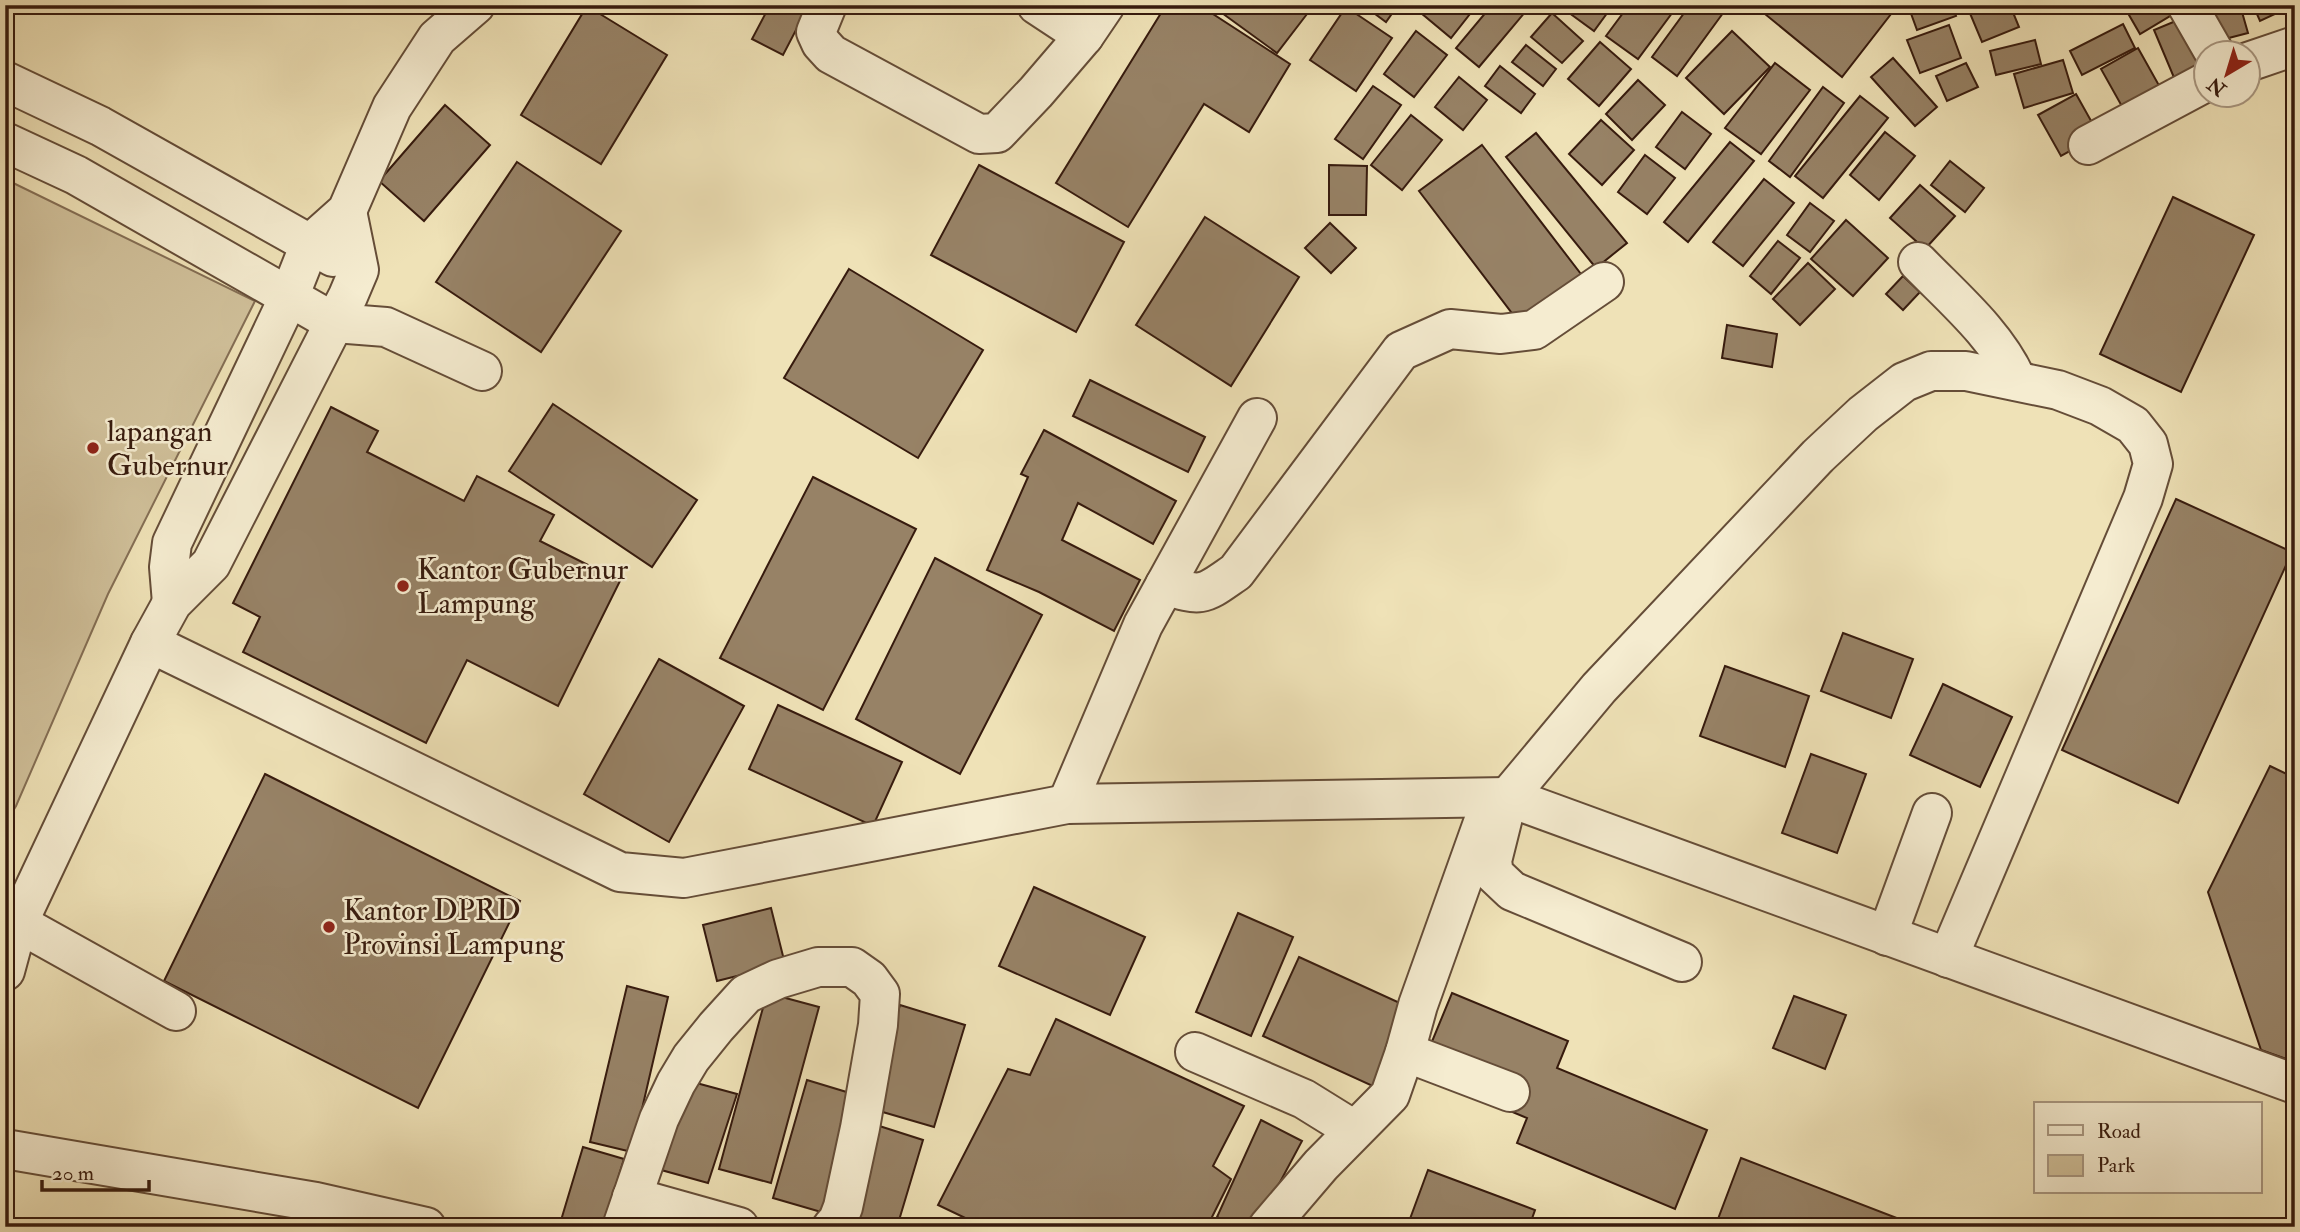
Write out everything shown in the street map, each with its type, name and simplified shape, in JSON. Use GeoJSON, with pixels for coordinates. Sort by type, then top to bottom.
{"type":"FeatureCollection","features":[{"type":"Feature","properties":{"kind":"street"},"geometry":{"type":"LineString","coordinates":[[172,603],[169,567],[172,543],[289,297],[310,244],[347,211],[392,107],[437,38],[475,5]]}},
{"type":"Feature","properties":{"kind":"street"},"geometry":{"type":"LineString","coordinates":[[827,5],[816,32],[831,54],[979,134],[997,133],[1084,36],[1105,5]]}},
{"type":"Feature","properties":{"kind":"street"},"geometry":{"type":"LineString","coordinates":[[1037,5],[1084,36]]}},
{"type":"Feature","properties":{"kind":"street"},"geometry":{"type":"LineString","coordinates":[[2187,5],[2206,38]]}},
{"type":"Feature","properties":{"kind":"street"},"geometry":{"type":"LineString","coordinates":[[2262,57],[2295,46]]}},
{"type":"Feature","properties":{"kind":"street"},"geometry":{"type":"LineString","coordinates":[[5,81],[100,126],[359,270]]}},
{"type":"Feature","properties":{"kind":"street"},"geometry":{"type":"LineString","coordinates":[[2088,145],[2192,89]]}},
{"type":"Feature","properties":{"kind":"street"},"geometry":{"type":"LineString","coordinates":[[5,142],[76,175],[335,323],[386,327],[482,371]]}},
{"type":"Feature","properties":{"kind":"street"},"geometry":{"type":"LineString","coordinates":[[347,211],[359,270],[386,327]]}},
{"type":"Feature","properties":{"kind":"street"},"geometry":{"type":"LineString","coordinates":[[1918,262],[1987,335],[2009,362],[2017,381]]}},
{"type":"Feature","properties":{"kind":"street"},"geometry":{"type":"LineString","coordinates":[[5,971],[18,923],[150,643],[172,603],[211,564],[335,323],[359,270]]}},
{"type":"Feature","properties":{"kind":"street"},"geometry":{"type":"LineString","coordinates":[[1165,584],[1186,592],[1205,593],[1236,572],[1401,351],[1450,329],[1501,334],[1534,330],[1604,282]]}},
{"type":"Feature","properties":{"kind":"street"},"geometry":{"type":"LineString","coordinates":[[1268,1227],[1354,1130],[1390,1095],[1418,1005],[1500,797],[1818,456],[1863,414],[1904,382],[1931,371],[1966,371],[2058,390],[2099,406],[2133,425],[2148,444],[2153,464],[2143,498],[1948,958]]}},
{"type":"Feature","properties":{"kind":"street"},"geometry":{"type":"LineString","coordinates":[[1067,804],[1143,625],[1257,418]]}},
{"type":"Feature","properties":{"kind":"street"},"geometry":{"type":"LineString","coordinates":[[150,643],[620,872],[684,878],[1067,804],[1500,797],[2295,1084]]}},
{"type":"Feature","properties":{"kind":"street"},"geometry":{"type":"LineString","coordinates":[[1500,797],[1492,861],[1494,874],[1501,883],[1512,891],[1682,962]]}},
{"type":"Feature","properties":{"kind":"street"},"geometry":{"type":"LineString","coordinates":[[1887,936],[1932,813]]}},
{"type":"Feature","properties":{"kind":"street"},"geometry":{"type":"LineString","coordinates":[[18,923],[176,1011]]}},
{"type":"Feature","properties":{"kind":"street"},"geometry":{"type":"LineString","coordinates":[[739,1227],[627,1212],[659,1119],[676,1083],[708,1038],[747,994],[778,979],[818,967],[852,967],[869,979],[880,994],[860,1128],[846,1194],[838,1220],[832,1227]]}},
{"type":"Feature","properties":{"kind":"street"},"geometry":{"type":"LineString","coordinates":[[1195,1052],[1304,1099],[1354,1130]]}},
{"type":"Feature","properties":{"kind":"street"},"geometry":{"type":"LineString","coordinates":[[1405,1052],[1510,1092]]}},
{"type":"Feature","properties":{"kind":"street"},"geometry":{"type":"LineString","coordinates":[[5,1149],[316,1214],[426,1227]]}},
{"type":"Feature","properties":{"kind":"green space","name":"lapangan Gubernur"},"geometry":{"type":"Polygon","coordinates":[[[5,179],[255,301],[108,594],[16,806],[5,824],[5,179]]]}},
{"type":"Feature","properties":{"kind":"building"},"geometry":{"type":"Polygon","coordinates":[[[770,5],[809,5],[783,55],[752,39],[770,5]]]}},
{"type":"Feature","properties":{"kind":"building"},"geometry":{"type":"Polygon","coordinates":[[[1166,5],[1199,5],[1290,64],[1249,132],[1204,104],[1128,227],[1056,183],[1166,5]]]}},
{"type":"Feature","properties":{"kind":"building"},"geometry":{"type":"Polygon","coordinates":[[[1211,5],[1296,5],[1307,14],[1277,53],[1211,5]]]}},
{"type":"Feature","properties":{"kind":"building"},"geometry":{"type":"Polygon","coordinates":[[[1363,5],[1398,5],[1386,22],[1363,5]]]}},
{"type":"Feature","properties":{"kind":"building"},"geometry":{"type":"Polygon","coordinates":[[[1417,5],[1477,5],[1451,38],[1415,8],[1417,5]]]}},
{"type":"Feature","properties":{"kind":"building"},"geometry":{"type":"Polygon","coordinates":[[[1492,5],[1531,5],[1479,67],[1456,48],[1492,5]]]}},
{"type":"Feature","properties":{"kind":"building"},"geometry":{"type":"Polygon","coordinates":[[[1613,5],[1594,31],[1561,7],[1613,5]]]}},
{"type":"Feature","properties":{"kind":"building"},"geometry":{"type":"Polygon","coordinates":[[[1629,5],[1678,5],[1638,59],[1606,36],[1629,5]]]}},
{"type":"Feature","properties":{"kind":"building"},"geometry":{"type":"Polygon","coordinates":[[[1690,5],[1721,5],[1726,9],[1677,76],[1652,57],[1690,5]]]}},
{"type":"Feature","properties":{"kind":"building"},"geometry":{"type":"Polygon","coordinates":[[[1754,5],[1816,5],[1820,8],[1822,5],[1898,5],[1842,77],[1754,5]]]}},
{"type":"Feature","properties":{"kind":"building"},"geometry":{"type":"Polygon","coordinates":[[[1916,5],[1952,5],[1956,16],[1917,30],[1909,8],[1916,5]]]}},
{"type":"Feature","properties":{"kind":"building"},"geometry":{"type":"Polygon","coordinates":[[[1982,5],[2010,5],[2019,27],[1982,42],[1969,11],[1982,5]]]}},
{"type":"Feature","properties":{"kind":"building"},"geometry":{"type":"Polygon","coordinates":[[[2130,5],[2171,5],[2175,13],[2140,34],[2125,8],[2130,5]]]}},
{"type":"Feature","properties":{"kind":"building"},"geometry":{"type":"Polygon","coordinates":[[[2212,5],[2240,5],[2248,33],[2220,38],[2212,5]]]}},
{"type":"Feature","properties":{"kind":"building"},"geometry":{"type":"Polygon","coordinates":[[[2253,5],[2294,5],[2260,21],[2253,5]]]}},
{"type":"Feature","properties":{"kind":"building"},"geometry":{"type":"Polygon","coordinates":[[[587,6],[667,55],[601,164],[521,115],[587,6]]]}},
{"type":"Feature","properties":{"kind":"building"},"geometry":{"type":"Polygon","coordinates":[[[1346,7],[1392,38],[1356,91],[1310,60],[1346,7]]]}},
{"type":"Feature","properties":{"kind":"building"},"geometry":{"type":"Polygon","coordinates":[[[1552,13],[1583,41],[1562,63],[1531,37],[1552,13]]]}},
{"type":"Feature","properties":{"kind":"building"},"geometry":{"type":"Polygon","coordinates":[[[2195,13],[2200,38],[2192,38],[2192,73],[2175,80],[2154,30],[2195,13]]]}},
{"type":"Feature","properties":{"kind":"building"},"geometry":{"type":"Polygon","coordinates":[[[2123,24],[2135,48],[2082,75],[2070,51],[2123,24]]]}},
{"type":"Feature","properties":{"kind":"building"},"geometry":{"type":"Polygon","coordinates":[[[1949,25],[1961,58],[1920,73],[1907,40],[1949,25]]]}},
{"type":"Feature","properties":{"kind":"building"},"geometry":{"type":"Polygon","coordinates":[[[1416,31],[1447,55],[1414,97],[1384,74],[1416,31]]]}},
{"type":"Feature","properties":{"kind":"building"},"geometry":{"type":"Polygon","coordinates":[[[1732,31],[1770,67],[1724,114],[1686,78],[1732,31]]]}},
{"type":"Feature","properties":{"kind":"building"},"geometry":{"type":"Polygon","coordinates":[[[2035,40],[2041,64],[1996,75],[1990,51],[2035,40]]]}},
{"type":"Feature","properties":{"kind":"building"},"geometry":{"type":"Polygon","coordinates":[[[1600,42],[1631,69],[1599,106],[1568,79],[1600,42]]]}},
{"type":"Feature","properties":{"kind":"building"},"geometry":{"type":"Polygon","coordinates":[[[1526,45],[1556,69],[1543,86],[1512,62],[1526,45]]]}},
{"type":"Feature","properties":{"kind":"building"},"geometry":{"type":"Polygon","coordinates":[[[2138,48],[2161,89],[2124,110],[2101,69],[2138,48]]]}},
{"type":"Feature","properties":{"kind":"building"},"geometry":{"type":"Polygon","coordinates":[[[1893,58],[1937,107],[1915,126],[1871,77],[1893,58]]]}},
{"type":"Feature","properties":{"kind":"building"},"geometry":{"type":"Polygon","coordinates":[[[2063,60],[2073,93],[2024,108],[2014,74],[2063,60]]]}},
{"type":"Feature","properties":{"kind":"building"},"geometry":{"type":"Polygon","coordinates":[[[1775,63],[1810,90],[1761,154],[1725,128],[1775,63]]]}},
{"type":"Feature","properties":{"kind":"building"},"geometry":{"type":"Polygon","coordinates":[[[1966,63],[1978,87],[1947,101],[1936,76],[1966,63]]]}},
{"type":"Feature","properties":{"kind":"building"},"geometry":{"type":"Polygon","coordinates":[[[1500,66],[1535,94],[1521,113],[1485,86],[1500,66]]]}},
{"type":"Feature","properties":{"kind":"building"},"geometry":{"type":"Polygon","coordinates":[[[1459,77],[1487,100],[1463,130],[1435,107],[1459,77]]]}},
{"type":"Feature","properties":{"kind":"building"},"geometry":{"type":"Polygon","coordinates":[[[1638,80],[1665,105],[1632,140],[1606,114],[1638,80]]]}},
{"type":"Feature","properties":{"kind":"building"},"geometry":{"type":"Polygon","coordinates":[[[1373,86],[1401,105],[1363,159],[1335,139],[1373,86]]]}},
{"type":"Feature","properties":{"kind":"building"},"geometry":{"type":"Polygon","coordinates":[[[1823,87],[1844,103],[1790,177],[1769,161],[1823,87]]]}},
{"type":"Feature","properties":{"kind":"building"},"geometry":{"type":"Polygon","coordinates":[[[2076,94],[2099,135],[2061,156],[2038,115],[2076,94]]]}},
{"type":"Feature","properties":{"kind":"building"},"geometry":{"type":"Polygon","coordinates":[[[1860,96],[1888,118],[1823,198],[1795,176],[1860,96]]]}},
{"type":"Feature","properties":{"kind":"building"},"geometry":{"type":"Polygon","coordinates":[[[445,105],[490,145],[424,221],[379,181],[445,105]]]}},
{"type":"Feature","properties":{"kind":"building"},"geometry":{"type":"Polygon","coordinates":[[[1682,112],[1711,134],[1685,169],[1656,147],[1682,112]]]}},
{"type":"Feature","properties":{"kind":"building"},"geometry":{"type":"Polygon","coordinates":[[[1411,115],[1442,140],[1402,190],[1371,165],[1411,115]]]}},
{"type":"Feature","properties":{"kind":"building"},"geometry":{"type":"Polygon","coordinates":[[[1601,120],[1634,150],[1602,185],[1569,154],[1601,120]]]}},
{"type":"Feature","properties":{"kind":"building"},"geometry":{"type":"Polygon","coordinates":[[[1885,132],[1915,156],[1879,200],[1850,175],[1885,132]]]}},
{"type":"Feature","properties":{"kind":"building"},"geometry":{"type":"Polygon","coordinates":[[[1536,133],[1627,243],[1596,268],[1506,157],[1536,133]]]}},
{"type":"Feature","properties":{"kind":"building"},"geometry":{"type":"Polygon","coordinates":[[[1730,142],[1754,161],[1688,242],[1664,222],[1730,142]]]}},
{"type":"Feature","properties":{"kind":"building"},"geometry":{"type":"Polygon","coordinates":[[[1482,145],[1584,278],[1521,325],[1419,191],[1482,145]]]}},
{"type":"Feature","properties":{"kind":"building"},"geometry":{"type":"Polygon","coordinates":[[[1645,155],[1675,178],[1647,214],[1618,192],[1645,155]]]}},
{"type":"Feature","properties":{"kind":"building"},"geometry":{"type":"Polygon","coordinates":[[[1950,161],[1984,188],[1965,212],[1931,185],[1950,161]]]}},
{"type":"Feature","properties":{"kind":"building"},"geometry":{"type":"Polygon","coordinates":[[[517,162],[621,231],[541,352],[436,282],[517,162]]]}},
{"type":"Feature","properties":{"kind":"building"},"geometry":{"type":"Polygon","coordinates":[[[979,165],[1124,242],[1076,332],[931,255],[979,165]]]}},
{"type":"Feature","properties":{"kind":"building"},"geometry":{"type":"Polygon","coordinates":[[[1329,165],[1367,166],[1366,215],[1329,215],[1329,165]]]}},
{"type":"Feature","properties":{"kind":"building"},"geometry":{"type":"Polygon","coordinates":[[[1764,179],[1794,203],[1743,266],[1713,242],[1764,179]]]}},
{"type":"Feature","properties":{"kind":"building"},"geometry":{"type":"Polygon","coordinates":[[[1920,185],[1955,216],[1925,249],[1890,218],[1920,185]]]}},
{"type":"Feature","properties":{"kind":"building"},"geometry":{"type":"Polygon","coordinates":[[[2173,197],[2254,235],[2181,392],[2100,354],[2173,197]]]}},
{"type":"Feature","properties":{"kind":"building"},"geometry":{"type":"Polygon","coordinates":[[[1810,203],[1834,221],[1810,252],[1787,235],[1810,203]]]}},
{"type":"Feature","properties":{"kind":"building"},"geometry":{"type":"Polygon","coordinates":[[[1205,217],[1299,277],[1231,386],[1136,325],[1205,217]]]}},
{"type":"Feature","properties":{"kind":"building"},"geometry":{"type":"Polygon","coordinates":[[[1846,220],[1888,258],[1853,296],[1811,259],[1846,220]]]}},
{"type":"Feature","properties":{"kind":"building"},"geometry":{"type":"Polygon","coordinates":[[[1330,223],[1356,248],[1331,273],[1305,248],[1330,223]]]}},
{"type":"Feature","properties":{"kind":"building"},"geometry":{"type":"Polygon","coordinates":[[[1778,241],[1800,258],[1771,294],[1750,276],[1778,241]]]}},
{"type":"Feature","properties":{"kind":"building"},"geometry":{"type":"Polygon","coordinates":[[[1808,263],[1835,289],[1800,325],[1773,299],[1808,263]]]}},
{"type":"Feature","properties":{"kind":"building"},"geometry":{"type":"Polygon","coordinates":[[[849,269],[983,350],[918,458],[784,378],[849,269]]]}},
{"type":"Feature","properties":{"kind":"building"},"geometry":{"type":"Polygon","coordinates":[[[1903,276],[1920,292],[1903,310],[1886,294],[1903,276]]]}},
{"type":"Feature","properties":{"kind":"building"},"geometry":{"type":"Polygon","coordinates":[[[1727,325],[1777,334],[1772,367],[1722,358],[1727,325]]]}},
{"type":"Feature","properties":{"kind":"building"},"geometry":{"type":"Polygon","coordinates":[[[1090,380],[1205,437],[1188,472],[1073,416],[1090,380]]]}},
{"type":"Feature","properties":{"kind":"building"},"geometry":{"type":"Polygon","coordinates":[[[553,404],[697,500],[652,567],[509,471],[553,404]]]}},
{"type":"Feature","properties":{"kind":"building"},"geometry":{"type":"Polygon","coordinates":[[[331,407],[378,431],[367,452],[464,501],[477,476],[554,515],[540,541],[620,581],[558,706],[467,660],[426,743],[243,652],[260,617],[233,603],[331,407]]]}},
{"type":"Feature","properties":{"kind":"building"},"geometry":{"type":"Polygon","coordinates":[[[1044,430],[1176,501],[1153,544],[1078,503],[1062,540],[1140,580],[1114,631],[1039,592],[987,570],[1028,477],[1021,474],[1044,430]]]}},
{"type":"Feature","properties":{"kind":"building"},"geometry":{"type":"Polygon","coordinates":[[[813,477],[916,529],[823,710],[720,658],[813,477]]]}},
{"type":"Feature","properties":{"kind":"building"},"geometry":{"type":"Polygon","coordinates":[[[2176,499],[2292,552],[2178,803],[2062,750],[2176,499]]]}},
{"type":"Feature","properties":{"kind":"building"},"geometry":{"type":"Polygon","coordinates":[[[935,558],[1042,615],[960,774],[856,719],[935,558]]]}},
{"type":"Feature","properties":{"kind":"building"},"geometry":{"type":"Polygon","coordinates":[[[1843,633],[1913,659],[1891,718],[1821,691],[1843,633]]]}},
{"type":"Feature","properties":{"kind":"building"},"geometry":{"type":"Polygon","coordinates":[[[659,659],[744,706],[669,842],[584,794],[659,659]]]}},
{"type":"Feature","properties":{"kind":"building"},"geometry":{"type":"Polygon","coordinates":[[[1725,666],[1809,696],[1785,767],[1700,736],[1725,666]]]}},
{"type":"Feature","properties":{"kind":"building"},"geometry":{"type":"Polygon","coordinates":[[[1943,684],[2012,717],[1980,787],[1910,755],[1943,684]]]}},
{"type":"Feature","properties":{"kind":"building"},"geometry":{"type":"Polygon","coordinates":[[[778,705],[902,762],[873,826],[749,769],[778,705]]]}},
{"type":"Feature","properties":{"kind":"building"},"geometry":{"type":"Polygon","coordinates":[[[1811,754],[1866,774],[1837,853],[1782,833],[1811,754]]]}},
{"type":"Feature","properties":{"kind":"building"},"geometry":{"type":"Polygon","coordinates":[[[2270,766],[2295,778],[2295,1062],[2261,1050],[2208,892],[2270,766]]]}},
{"type":"Feature","properties":{"kind":"building"},"geometry":{"type":"Polygon","coordinates":[[[265,774],[520,901],[418,1108],[164,981],[265,774]]]}},
{"type":"Feature","properties":{"kind":"building"},"geometry":{"type":"Polygon","coordinates":[[[1034,887],[1145,937],[1110,1015],[999,966],[1034,887]]]}},
{"type":"Feature","properties":{"kind":"building"},"geometry":{"type":"Polygon","coordinates":[[[771,908],[785,964],[717,981],[703,925],[771,908]]]}},
{"type":"Feature","properties":{"kind":"building"},"geometry":{"type":"Polygon","coordinates":[[[1238,913],[1293,937],[1251,1036],[1196,1012],[1238,913]]]}},
{"type":"Feature","properties":{"kind":"building"},"geometry":{"type":"Polygon","coordinates":[[[1299,957],[1413,1009],[1377,1088],[1263,1036],[1299,957]]]}},
{"type":"Feature","properties":{"kind":"building"},"geometry":{"type":"Polygon","coordinates":[[[627,986],[668,997],[632,1152],[590,1142],[627,986]]]}},
{"type":"Feature","properties":{"kind":"building"},"geometry":{"type":"Polygon","coordinates":[[[767,993],[819,1007],[771,1183],[719,1169],[767,993]]]}},
{"type":"Feature","properties":{"kind":"building"},"geometry":{"type":"Polygon","coordinates":[[[1452,993],[1568,1041],[1557,1068],[1707,1130],[1675,1209],[1517,1143],[1527,1118],[1419,1073],[1452,993]]]}},
{"type":"Feature","properties":{"kind":"building"},"geometry":{"type":"Polygon","coordinates":[[[1794,996],[1846,1015],[1825,1069],[1773,1048],[1794,996]]]}},
{"type":"Feature","properties":{"kind":"building"},"geometry":{"type":"Polygon","coordinates":[[[900,1005],[965,1025],[934,1127],[869,1108],[900,1005]]]}},
{"type":"Feature","properties":{"kind":"building"},"geometry":{"type":"Polygon","coordinates":[[[1056,1019],[1244,1106],[1213,1166],[1231,1179],[1207,1227],[984,1227],[938,1205],[1008,1069],[1030,1075],[1056,1019]]]}},
{"type":"Feature","properties":{"kind":"building"},"geometry":{"type":"Polygon","coordinates":[[[807,1080],[863,1097],[828,1214],[773,1198],[807,1080]]]}},
{"type":"Feature","properties":{"kind":"building"},"geometry":{"type":"Polygon","coordinates":[[[689,1081],[737,1094],[708,1183],[654,1168],[689,1081]]]}},
{"type":"Feature","properties":{"kind":"building"},"geometry":{"type":"Polygon","coordinates":[[[1261,1120],[1302,1141],[1256,1227],[1238,1227],[1217,1217],[1261,1120]]]}},
{"type":"Feature","properties":{"kind":"building"},"geometry":{"type":"Polygon","coordinates":[[[870,1123],[923,1140],[897,1227],[877,1227],[847,1217],[870,1123]]]}},
{"type":"Feature","properties":{"kind":"building"},"geometry":{"type":"Polygon","coordinates":[[[583,1147],[624,1159],[603,1227],[559,1227],[583,1147]]]}},
{"type":"Feature","properties":{"kind":"building"},"geometry":{"type":"Polygon","coordinates":[[[1741,1158],[1920,1227],[1715,1227],[1741,1158]]]}},
{"type":"Feature","properties":{"kind":"building"},"geometry":{"type":"Polygon","coordinates":[[[1428,1170],[1535,1210],[1529,1227],[1407,1227],[1428,1170]]]}},
{"type":"Feature","properties":{"kind":"building"},"geometry":{"type":"Polygon","coordinates":[[[1287,1214],[1320,1227],[1283,1227],[1287,1214]]]}},
{"type":"Feature","properties":{"kind":"place","name":"lapangan Gubernur"},"geometry":{"type":"Point","coordinates":[93,448]}},
{"type":"Feature","properties":{"kind":"place","name":"Kantor Gubernur Lampung"},"geometry":{"type":"Point","coordinates":[403,586]}},
{"type":"Feature","properties":{"kind":"place","name":"Kantor DPRD Provinsi Lampung"},"geometry":{"type":"Point","coordinates":[329,927]}}]}
